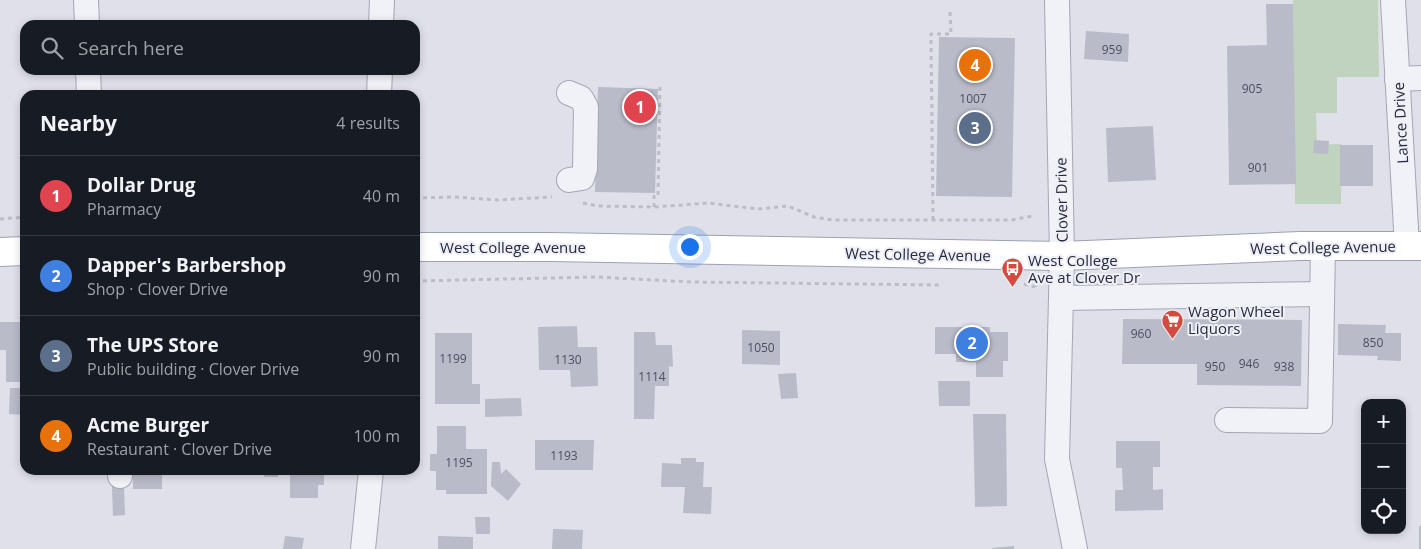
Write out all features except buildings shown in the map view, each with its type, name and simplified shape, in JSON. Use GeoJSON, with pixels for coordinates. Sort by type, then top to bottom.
{"type":"FeatureCollection","features":[{"type":"Feature","properties":{"kind":"main road","name":"West College Avenue"},"geometry":{"type":"LineString","coordinates":[[420,247],[550,246],[1062,256],[1323,246],[1414,246]]}},
{"type":"Feature","properties":{"kind":"main road"},"geometry":{"type":"LineString","coordinates":[[0,252],[20,251]]}},
{"type":"Feature","properties":{"kind":"street"},"geometry":{"type":"LineString","coordinates":[[86,0],[87,20]]}},
{"type":"Feature","properties":{"kind":"street"},"geometry":{"type":"LineString","coordinates":[[381,20],[382,0]]}},
{"type":"Feature","properties":{"kind":"street","name":"Clover Drive"},"geometry":{"type":"LineString","coordinates":[[1058,0],[1062,256],[1057,459],[1075,549]]}},
{"type":"Feature","properties":{"kind":"street","name":"Lance Drive"},"geometry":{"type":"LineString","coordinates":[[1393,0],[1397,79],[1414,246]]}},
{"type":"Feature","properties":{"kind":"street"},"geometry":{"type":"LineString","coordinates":[[88,75],[89,90]]}},
{"type":"Feature","properties":{"kind":"street"},"geometry":{"type":"LineString","coordinates":[[379,90],[380,75]]}},
{"type":"Feature","properties":{"kind":"street"},"geometry":{"type":"LineString","coordinates":[[1397,79],[1421,78]]}},
{"type":"Feature","properties":{"kind":"street"},"geometry":{"type":"LineString","coordinates":[[562,189],[582,178],[585,169],[586,107],[581,98],[569,93]]}},
{"type":"Feature","properties":{"kind":"street"},"geometry":{"type":"LineString","coordinates":[[1227,420],[1320,421],[1323,246]]}},
{"type":"Feature","properties":{"kind":"street"},"geometry":{"type":"LineString","coordinates":[[1061,298],[1322,294]]}},
{"type":"Feature","properties":{"kind":"street"},"geometry":{"type":"LineString","coordinates":[[363,549],[370,475]]}},
{"type":"Feature","properties":{"kind":"path"},"geometry":{"type":"LineString","coordinates":[[933,220],[931,34],[951,34],[950,10]]}},
{"type":"Feature","properties":{"kind":"path"},"geometry":{"type":"LineString","coordinates":[[654,208],[654,196],[658,196],[660,86]]}},
{"type":"Feature","properties":{"kind":"path"},"geometry":{"type":"LineString","coordinates":[[420,198],[455,197],[497,200],[548,196],[562,189]]}},
{"type":"Feature","properties":{"kind":"path"},"geometry":{"type":"LineString","coordinates":[[581,202],[598,206],[654,208],[708,203],[758,209],[788,206],[814,217],[833,220],[1012,220],[1033,216]]}},
{"type":"Feature","properties":{"kind":"path"},"geometry":{"type":"LineString","coordinates":[[0,219],[20,217]]}},
{"type":"Feature","properties":{"kind":"path"},"geometry":{"type":"LineString","coordinates":[[420,281],[597,277],[691,282],[940,285]]}},
{"type":"Feature","properties":{"kind":"path"},"geometry":{"type":"LineString","coordinates":[[1024,284],[1035,287],[1038,292]]}},
{"type":"Feature","properties":{"kind":"green space"},"geometry":{"type":"Polygon","coordinates":[[[1293,0],[1378,0],[1379,77],[1337,77],[1337,113],[1316,113],[1317,145],[1341,144],[1341,204],[1295,204],[1293,0]]]}},
{"type":"Feature","properties":{"kind":"place","name":"Acme Burger"},"geometry":{"type":"Point","coordinates":[975,65]}},
{"type":"Feature","properties":{"kind":"place","name":"Dollar Drug"},"geometry":{"type":"Point","coordinates":[640,107]}},
{"type":"Feature","properties":{"kind":"place","name":"The UPS Store"},"geometry":{"type":"Point","coordinates":[975,128]}},
{"type":"Feature","properties":{"kind":"place","name":"West College Ave at Clover Dr"},"geometry":{"type":"Point","coordinates":[1012,288]}},
{"type":"Feature","properties":{"kind":"place","name":"Wagon Wheel Liquors"},"geometry":{"type":"Point","coordinates":[1172,339]}},
{"type":"Feature","properties":{"kind":"place","name":"Dapper's Barbershop"},"geometry":{"type":"Point","coordinates":[972,343]}}]}
